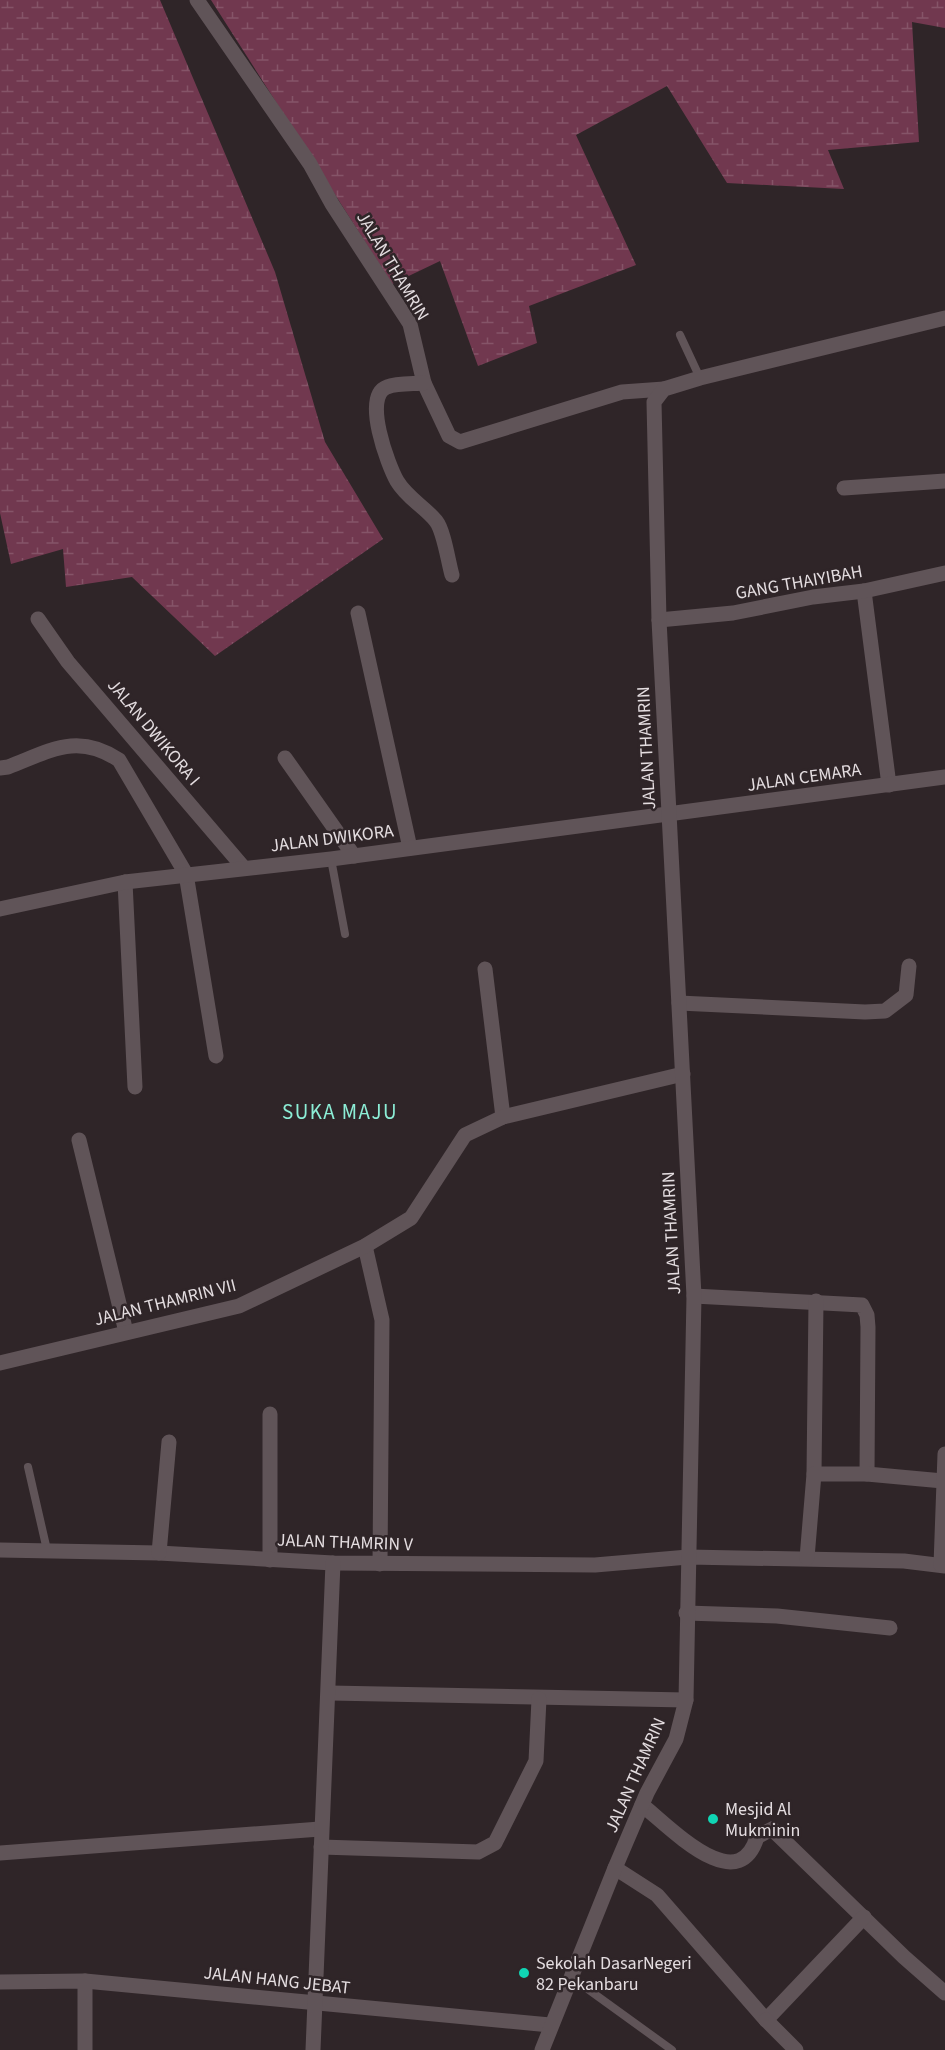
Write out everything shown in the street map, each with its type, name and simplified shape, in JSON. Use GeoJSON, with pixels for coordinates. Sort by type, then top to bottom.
{"type":"FeatureCollection","features":[{"type":"Feature","properties":{"kind":"street","name":"JALAN THAMRIN"},"geometry":{"type":"LineString","coordinates":[[197,0],[310,164],[332,204],[410,324],[424,383],[449,436],[460,442],[622,392],[664,389],[700,378],[945,318]]}},
{"type":"Feature","properties":{"kind":"street"},"geometry":{"type":"LineString","coordinates":[[424,383],[386,387],[379,394],[376,401],[380,438],[397,480],[408,496],[437,523],[452,575]]}},
{"type":"Feature","properties":{"kind":"street","name":"JALAN THAMRIN"},"geometry":{"type":"LineString","coordinates":[[542,2050],[550,2025],[642,1805],[676,1739],[686,1700],[694,1296],[659,620],[654,402],[664,389]]}},
{"type":"Feature","properties":{"kind":"street"},"geometry":{"type":"LineString","coordinates":[[844,488],[945,481]]}},
{"type":"Feature","properties":{"kind":"street","name":"GANG THAIYIBAH"},"geometry":{"type":"LineString","coordinates":[[659,620],[733,613],[813,597],[864,591],[945,573]]}},
{"type":"Feature","properties":{"kind":"street"},"geometry":{"type":"LineString","coordinates":[[864,591],[889,785]]}},
{"type":"Feature","properties":{"kind":"street"},"geometry":{"type":"LineString","coordinates":[[358,614],[410,848]]}},
{"type":"Feature","properties":{"kind":"street","name":"JALAN DWIKORA I"},"geometry":{"type":"LineString","coordinates":[[38,619],[68,662],[244,868]]}},
{"type":"Feature","properties":{"kind":"street"},"geometry":{"type":"LineString","coordinates":[[0,768],[9,767],[61,746],[82,744],[106,751],[119,760],[131,776],[186,874],[216,1056]]}},
{"type":"Feature","properties":{"kind":"street"},"geometry":{"type":"LineString","coordinates":[[285,758],[354,856]]}},
{"type":"Feature","properties":{"kind":"street","name":"JALAN CEMARA"},"geometry":{"type":"LineString","coordinates":[[669,815],[945,777]]}},
{"type":"Feature","properties":{"kind":"street","name":"JALAN DWIKORA"},"geometry":{"type":"LineString","coordinates":[[0,909],[125,882],[331,859],[669,815]]}},
{"type":"Feature","properties":{"kind":"street"},"geometry":{"type":"LineString","coordinates":[[125,882],[135,1087]]}},
{"type":"Feature","properties":{"kind":"street"},"geometry":{"type":"LineString","coordinates":[[679,1003],[793,1010],[885,1011],[906,995],[909,966]]}},
{"type":"Feature","properties":{"kind":"street"},"geometry":{"type":"LineString","coordinates":[[485,969],[503,1117]]}},
{"type":"Feature","properties":{"kind":"street","name":"JALAN THAMRIN VII"},"geometry":{"type":"LineString","coordinates":[[0,1363],[239,1306],[365,1246],[411,1218],[465,1135],[503,1117],[683,1074]]}},
{"type":"Feature","properties":{"kind":"street"},"geometry":{"type":"LineString","coordinates":[[79,1140],[126,1332]]}},
{"type":"Feature","properties":{"kind":"street"},"geometry":{"type":"LineString","coordinates":[[365,1246],[382,1320],[380,1564]]}},
{"type":"Feature","properties":{"kind":"street"},"geometry":{"type":"LineString","coordinates":[[694,1296],[862,1305],[867,1315],[867,1474]]}},
{"type":"Feature","properties":{"kind":"street"},"geometry":{"type":"LineString","coordinates":[[807,1558],[814,1474],[816,1301]]}},
{"type":"Feature","properties":{"kind":"street"},"geometry":{"type":"LineString","coordinates":[[270,1414],[270,1560]]}},
{"type":"Feature","properties":{"kind":"street"},"geometry":{"type":"LineString","coordinates":[[159,1553],[169,1442]]}},
{"type":"Feature","properties":{"kind":"street"},"geometry":{"type":"LineString","coordinates":[[943,1566],[945,1454]]}},
{"type":"Feature","properties":{"kind":"street"},"geometry":{"type":"LineString","coordinates":[[814,1474],[867,1474],[943,1481]]}},
{"type":"Feature","properties":{"kind":"street","name":"JALAN THAMRIN V"},"geometry":{"type":"LineString","coordinates":[[0,1550],[159,1553],[380,1564],[595,1565],[688,1557],[904,1561],[943,1566]]}},
{"type":"Feature","properties":{"kind":"street"},"geometry":{"type":"LineString","coordinates":[[313,2050],[320,1829],[330,1693],[333,1563]]}},
{"type":"Feature","properties":{"kind":"street"},"geometry":{"type":"LineString","coordinates":[[686,1613],[777,1616],[890,1628]]}},
{"type":"Feature","properties":{"kind":"street"},"geometry":{"type":"LineString","coordinates":[[330,1693],[539,1699],[686,1700]]}},
{"type":"Feature","properties":{"kind":"street"},"geometry":{"type":"LineString","coordinates":[[321,1847],[478,1852],[495,1843],[536,1761],[539,1699]]}},
{"type":"Feature","properties":{"kind":"street"},"geometry":{"type":"LineString","coordinates":[[642,1805],[706,1855],[723,1863],[741,1861],[753,1850],[757,1837],[772,1829],[904,1957],[945,1993]]}},
{"type":"Feature","properties":{"kind":"street"},"geometry":{"type":"LineString","coordinates":[[0,1853],[320,1829]]}},
{"type":"Feature","properties":{"kind":"street"},"geometry":{"type":"LineString","coordinates":[[615,1868],[657,1895],[766,2020],[796,2050]]}},
{"type":"Feature","properties":{"kind":"street"},"geometry":{"type":"LineString","coordinates":[[766,2020],[864,1917]]}},
{"type":"Feature","properties":{"kind":"street"},"geometry":{"type":"LineString","coordinates":[[84,2050],[85,1981]]}},
{"type":"Feature","properties":{"kind":"street","name":"JALAN HANG JEBAT"},"geometry":{"type":"LineString","coordinates":[[0,1982],[85,1981],[550,2025]]}},
{"type":"Feature","properties":{"kind":"lane"},"geometry":{"type":"LineString","coordinates":[[680,335],[700,378]]}},
{"type":"Feature","properties":{"kind":"lane"},"geometry":{"type":"LineString","coordinates":[[331,859],[345,934]]}},
{"type":"Feature","properties":{"kind":"lane"},"geometry":{"type":"LineString","coordinates":[[28,1467],[47,1550]]}},
{"type":"Feature","properties":{"kind":"lane"},"geometry":{"type":"LineString","coordinates":[[571,1977],[672,2050]]}},
{"type":"Feature","properties":{"kind":"green space"},"geometry":{"type":"Polygon","coordinates":[[[0,0],[160,0],[275,272],[325,442],[383,539],[215,656],[132,577],[66,587],[63,549],[11,564],[0,513],[0,0]]]}},
{"type":"Feature","properties":{"kind":"green space"},"geometry":{"type":"Polygon","coordinates":[[[211,0],[945,0],[945,28],[912,22],[919,142],[828,150],[844,189],[727,183],[667,86],[576,135],[636,265],[529,306],[537,343],[478,366],[440,261],[392,284],[211,0]]]}},
{"type":"Feature","properties":{"kind":"place","name":"Mesjid Al Mukminin"},"geometry":{"type":"Point","coordinates":[713,1819]}},
{"type":"Feature","properties":{"kind":"place","name":"Sekolah DasarNegeri 82 Pekanbaru"},"geometry":{"type":"Point","coordinates":[524,1973]}},
{"type":"Feature","properties":{"kind":"district","name":"SUKA MAJU"},"geometry":{"type":"Point","coordinates":[340,1112]}}]}
